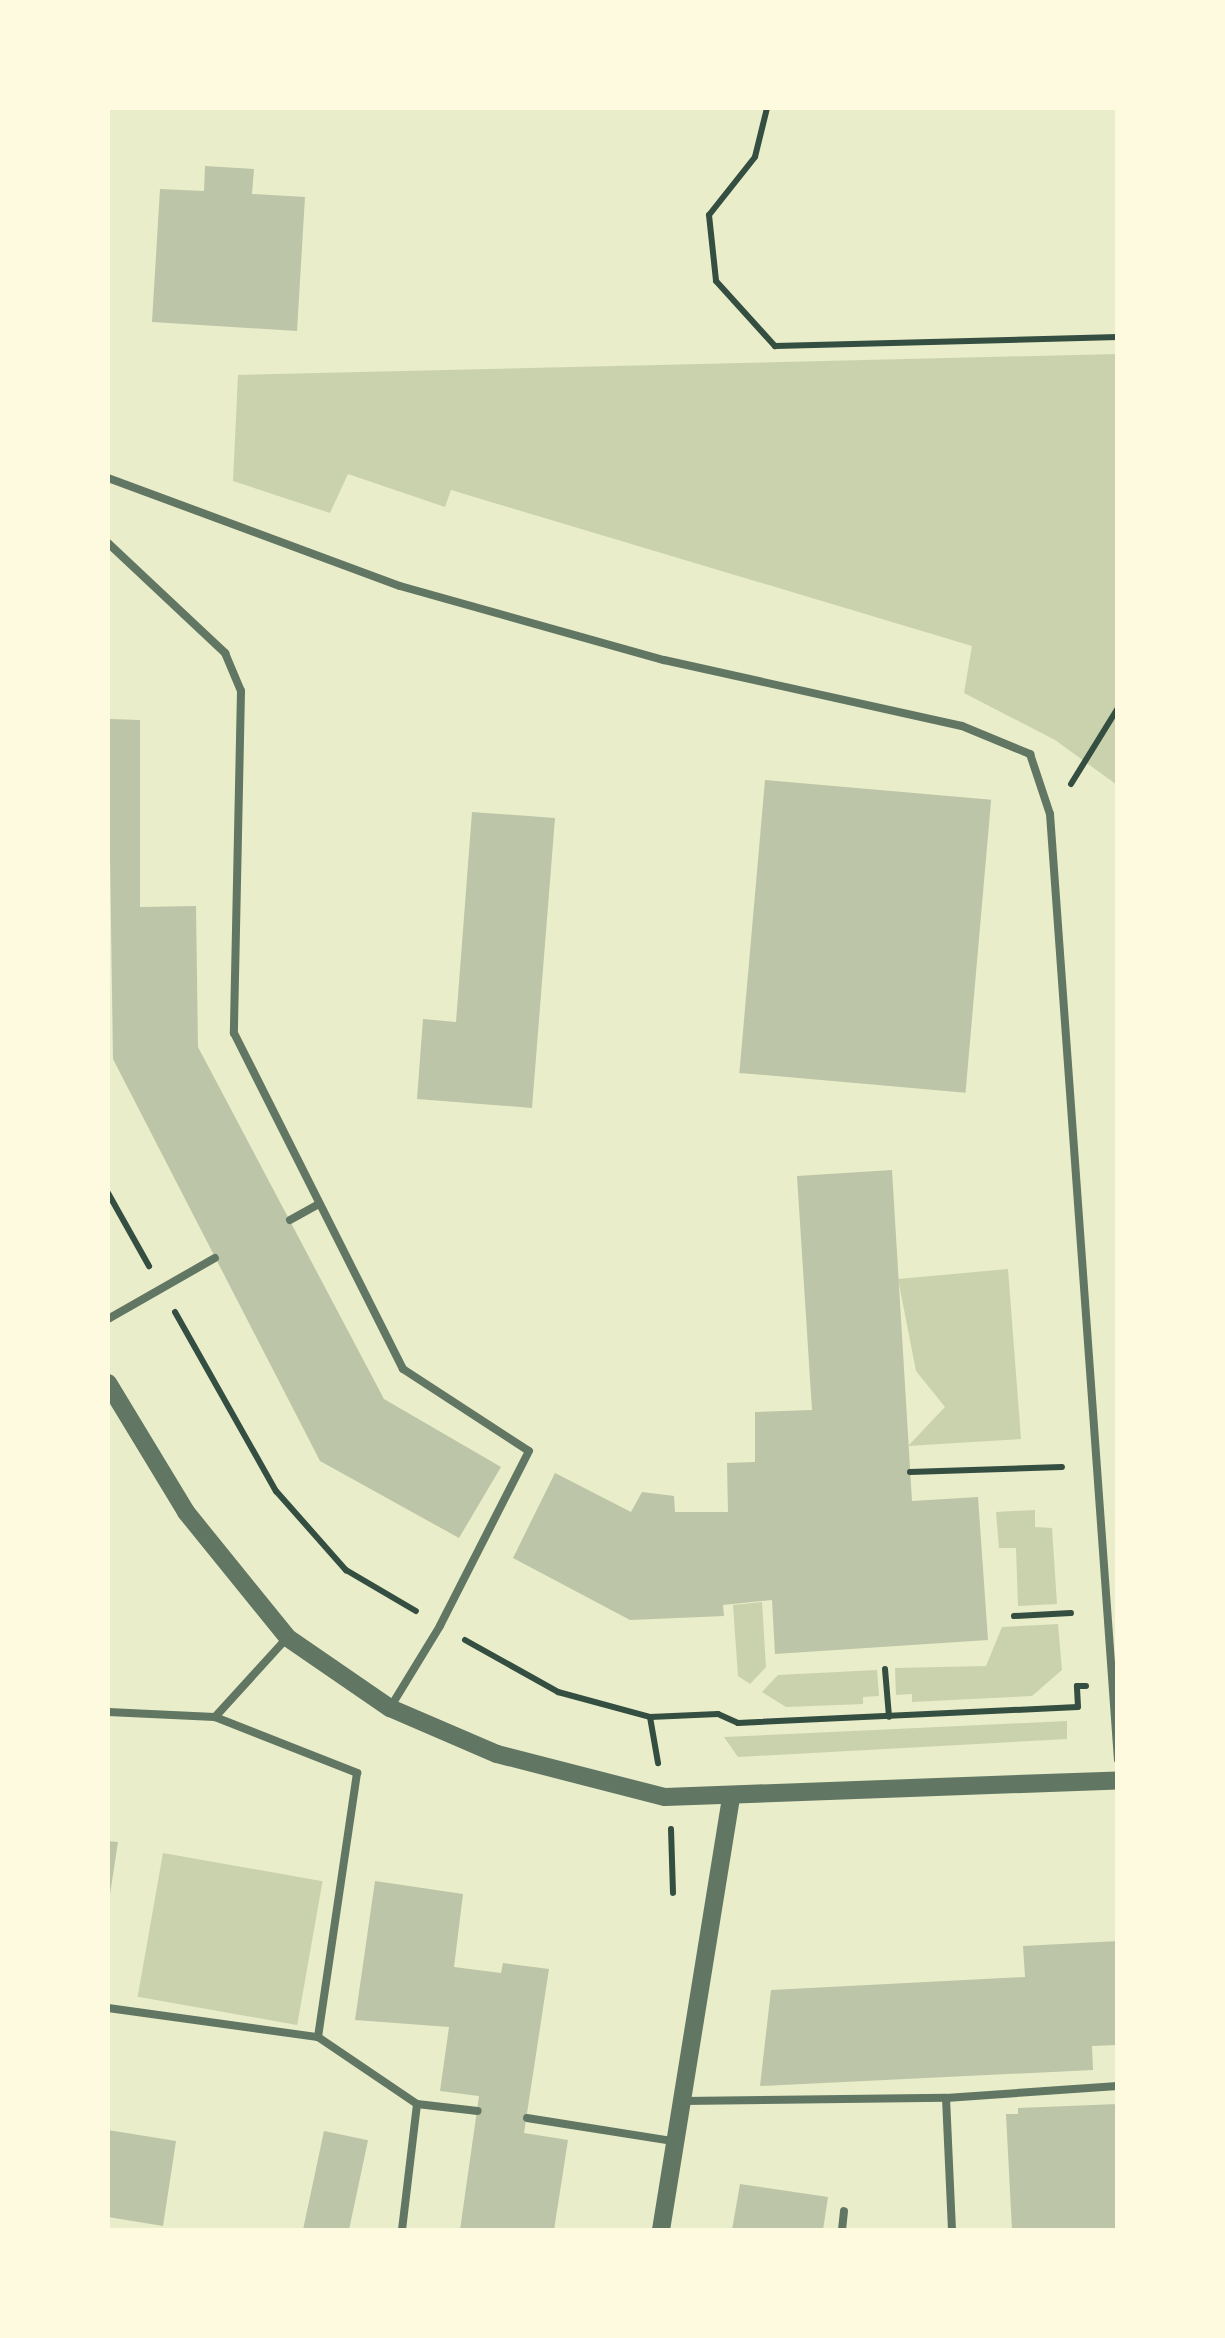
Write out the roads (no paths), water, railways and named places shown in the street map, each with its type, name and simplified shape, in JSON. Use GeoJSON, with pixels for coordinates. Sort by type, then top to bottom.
{"type":"FeatureCollection","features":[{"type":"Feature","properties":{"kind":"street"},"geometry":{"type":"LineString","coordinates":[[108,1383],[186,1512],[288,1638],[390,1708],[497,1754],[615,1788],[731,1799],[1118,1780]]}},
{"type":"Feature","properties":{"kind":"street"},"geometry":{"type":"LineString","coordinates":[[661,2230],[678,2101],[731,1799]]}},
{"type":"Feature","properties":{"kind":"lane"},"geometry":{"type":"LineString","coordinates":[[108,478],[419,592],[664,660],[962,726],[1030,754],[1050,814],[1118,1760]]}},
{"type":"Feature","properties":{"kind":"lane"},"geometry":{"type":"LineString","coordinates":[[108,543],[226,653],[241,691],[234,1033],[404,1369],[528,1452],[440,1626],[390,1708]]}},
{"type":"Feature","properties":{"kind":"lane"},"geometry":{"type":"LineString","coordinates":[[290,1220],[320,1204]]}},
{"type":"Feature","properties":{"kind":"lane"},"geometry":{"type":"LineString","coordinates":[[108,1319],[215,1258]]}},
{"type":"Feature","properties":{"kind":"lane"},"geometry":{"type":"LineString","coordinates":[[215,1717],[288,1638]]}},
{"type":"Feature","properties":{"kind":"lane"},"geometry":{"type":"LineString","coordinates":[[108,1712],[215,1717],[357,1774],[318,2037]]}},
{"type":"Feature","properties":{"kind":"lane"},"geometry":{"type":"LineString","coordinates":[[108,2008],[318,2037],[416,2104],[478,2111]]}},
{"type":"Feature","properties":{"kind":"lane"},"geometry":{"type":"LineString","coordinates":[[678,2101],[946,2098],[1118,2086]]}},
{"type":"Feature","properties":{"kind":"lane"},"geometry":{"type":"LineString","coordinates":[[946,2098],[952,2230]]}},
{"type":"Feature","properties":{"kind":"lane"},"geometry":{"type":"LineString","coordinates":[[402,2230],[416,2104]]}},
{"type":"Feature","properties":{"kind":"lane"},"geometry":{"type":"LineString","coordinates":[[527,2118],[673,2141]]}},
{"type":"Feature","properties":{"kind":"lane"},"geometry":{"type":"LineString","coordinates":[[842,2230],[844,2212]]}}]}
